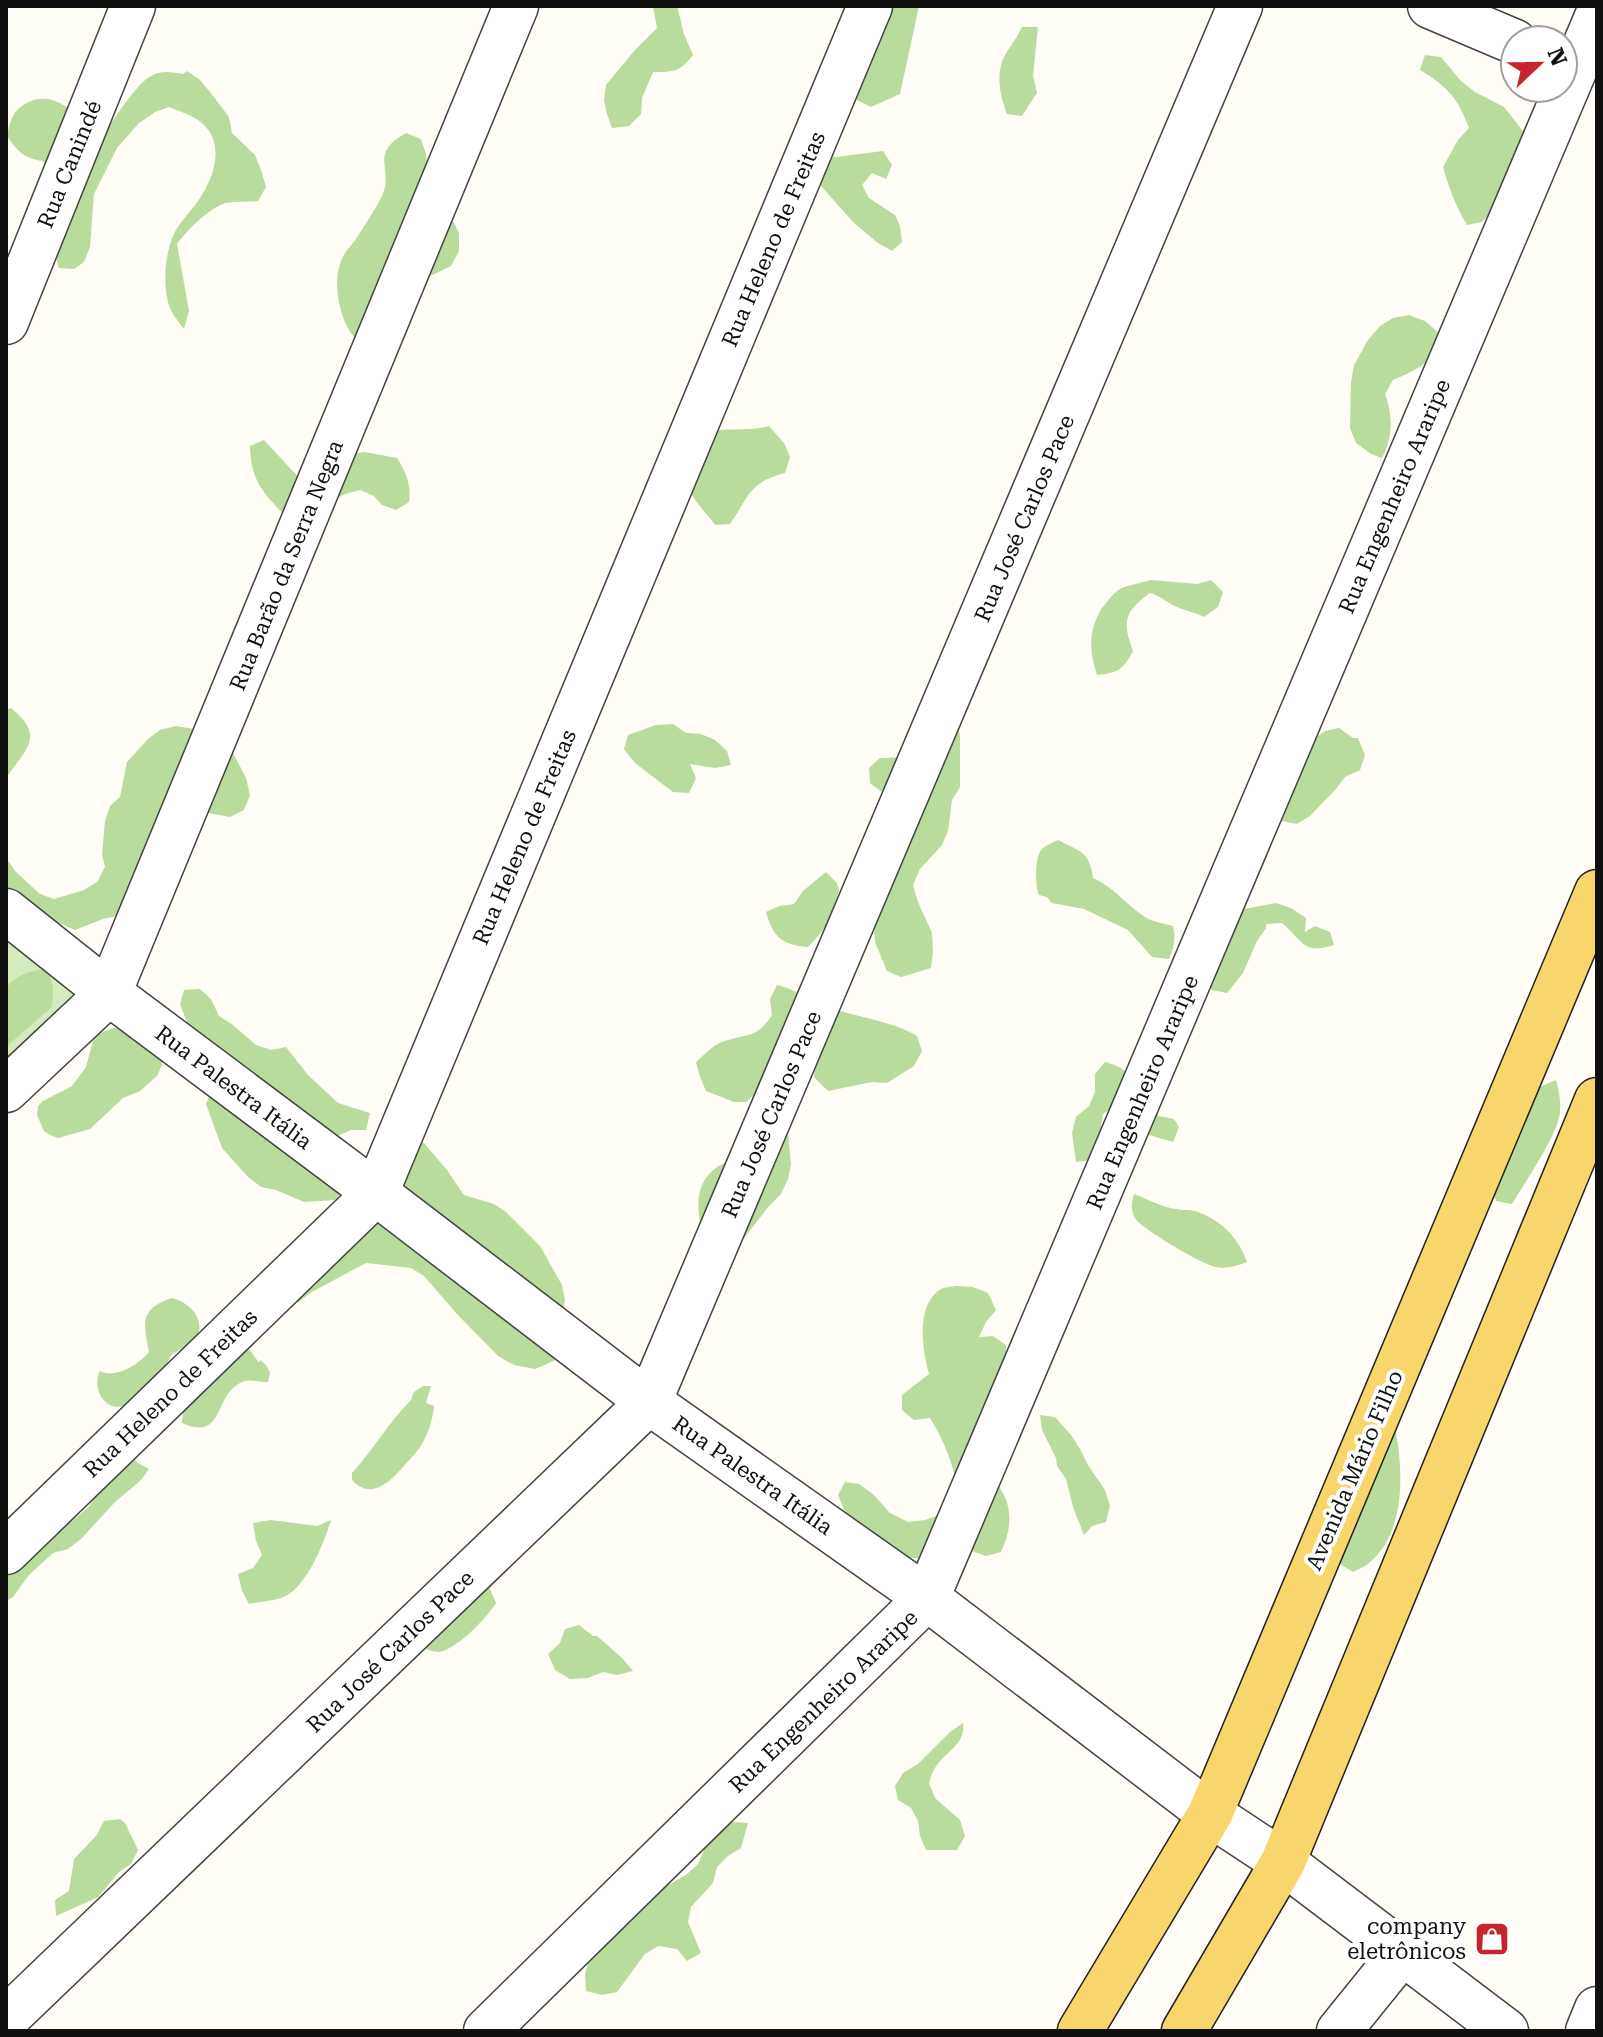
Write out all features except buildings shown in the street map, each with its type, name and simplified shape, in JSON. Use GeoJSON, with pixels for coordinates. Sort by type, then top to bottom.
{"type":"FeatureCollection","features":[{"type":"Feature","properties":{"kind":"main road","name":"Avenida Mário Filho"},"geometry":{"type":"LineString","coordinates":[[1080,2031],[1210,1814],[1597,892]]}},
{"type":"Feature","properties":{"kind":"main road"},"geometry":{"type":"LineString","coordinates":[[1184,2031],[1283,1862],[1597,1100]]}},
{"type":"Feature","properties":{"kind":"street","name":"Rua Canindé"},"geometry":{"type":"LineString","coordinates":[[6,322],[133,6]]}},
{"type":"Feature","properties":{"kind":"street","name":"Rua Barão da Serra Negra"},"geometry":{"type":"LineString","coordinates":[[6,1090],[109,993],[516,6]]}},
{"type":"Feature","properties":{"kind":"street","name":"Rua Heleno de Freitas"},"geometry":{"type":"LineString","coordinates":[[6,1552],[376,1193],[870,6]]}},
{"type":"Feature","properties":{"kind":"street","name":"Rua José Carlos Pace"},"geometry":{"type":"LineString","coordinates":[[6,2019],[649,1402],[1240,6]]}},
{"type":"Feature","properties":{"kind":"street"},"geometry":{"type":"LineString","coordinates":[[1430,6],[1499,35]]}},
{"type":"Feature","properties":{"kind":"street","name":"Rua Engenheiro Araripe"},"geometry":{"type":"LineString","coordinates":[[1579,69],[1597,17]]}},
{"type":"Feature","properties":{"kind":"street","name":"Rua Engenheiro Araripe"},"geometry":{"type":"LineString","coordinates":[[486,2031],[927,1598],[1564,104]]}},
{"type":"Feature","properties":{"kind":"street","name":"Rua Palestra Itália"},"geometry":{"type":"LineString","coordinates":[[6,911],[109,993],[649,1402],[927,1598],[1210,1814],[1283,1862],[1506,2031]]}},
{"type":"Feature","properties":{"kind":"street"},"geometry":{"type":"LineString","coordinates":[[1339,2031],[1402,1953]]}},
{"type":"Feature","properties":{"kind":"street"},"geometry":{"type":"LineString","coordinates":[[1588,2031],[1597,2009]]}},
{"type":"Feature","properties":{"kind":"green space"},"geometry":{"type":"Polygon","coordinates":[[[653,6],[677,6],[693,55],[676,70],[653,72],[642,98],[641,114],[629,126],[612,128],[604,100],[606,85],[657,28],[653,6]]]}},
{"type":"Feature","properties":{"kind":"green space"},"geometry":{"type":"Polygon","coordinates":[[[870,6],[919,6],[900,94],[871,107],[857,100],[851,85],[870,6]]]}},
{"type":"Feature","properties":{"kind":"green space"},"geometry":{"type":"Polygon","coordinates":[[[1022,27],[1038,27],[1033,76],[1037,93],[1022,116],[1007,114],[999,77],[1005,55],[1022,27]]]}},
{"type":"Feature","properties":{"kind":"green space"},"geometry":{"type":"Polygon","coordinates":[[[1425,55],[1441,57],[1461,81],[1504,107],[1527,136],[1493,211],[1482,222],[1467,225],[1448,182],[1443,167],[1458,140],[1469,128],[1450,94],[1420,70],[1425,55]]]}},
{"type":"Feature","properties":{"kind":"green space"},"geometry":{"type":"Polygon","coordinates":[[[187,71],[210,92],[229,117],[232,133],[255,155],[266,187],[258,201],[226,203],[206,214],[177,244],[189,311],[184,329],[172,313],[165,277],[175,232],[198,201],[213,170],[215,148],[207,128],[195,118],[169,107],[139,123],[117,148],[94,194],[90,247],[84,262],[74,269],[59,268],[55,254],[50,174],[43,161],[22,153],[7,136],[17,111],[31,101],[41,99],[61,103],[102,137],[145,80],[159,73],[183,74],[187,71]]]}},
{"type":"Feature","properties":{"kind":"green space"},"geometry":{"type":"Polygon","coordinates":[[[406,133],[421,139],[428,169],[459,233],[459,251],[451,266],[422,280],[361,344],[345,323],[338,294],[338,273],[345,253],[382,196],[388,148],[406,133]]]}},
{"type":"Feature","properties":{"kind":"green space"},"geometry":{"type":"Polygon","coordinates":[[[883,151],[892,165],[886,179],[872,173],[862,185],[869,198],[895,215],[900,226],[902,242],[892,251],[854,223],[821,186],[817,169],[820,155],[836,157],[883,151]]]}},
{"type":"Feature","properties":{"kind":"green space"},"geometry":{"type":"Polygon","coordinates":[[[1409,315],[1425,321],[1438,332],[1440,348],[1419,367],[1393,380],[1385,394],[1391,426],[1382,458],[1356,443],[1350,428],[1354,365],[1380,326],[1393,318],[1409,315]]]}},
{"type":"Feature","properties":{"kind":"green space"},"geometry":{"type":"Polygon","coordinates":[[[769,426],[784,443],[790,457],[785,473],[757,486],[730,524],[715,525],[688,487],[706,432],[769,426]]]}},
{"type":"Feature","properties":{"kind":"green space"},"geometry":{"type":"Polygon","coordinates":[[[264,440],[301,480],[349,454],[365,452],[397,458],[408,479],[409,502],[396,510],[382,505],[374,496],[360,490],[345,494],[292,523],[262,489],[253,471],[250,446],[264,440]]]}},
{"type":"Feature","properties":{"kind":"green space"},"geometry":{"type":"Polygon","coordinates":[[[1151,580],[1197,584],[1211,580],[1223,592],[1218,607],[1204,617],[1150,593],[1135,606],[1128,618],[1127,632],[1133,651],[1119,669],[1097,675],[1091,641],[1094,624],[1102,608],[1120,589],[1151,580]]]}},
{"type":"Feature","properties":{"kind":"green space"},"geometry":{"type":"Polygon","coordinates":[[[11,708],[22,718],[30,735],[26,750],[6,778],[6,710],[11,708]]]}},
{"type":"Feature","properties":{"kind":"green space"},"geometry":{"type":"Polygon","coordinates":[[[956,720],[960,736],[960,787],[952,800],[948,831],[942,845],[920,869],[913,885],[932,933],[931,968],[901,977],[887,971],[875,942],[883,793],[870,783],[869,768],[880,758],[911,757],[956,720]]]}},
{"type":"Feature","properties":{"kind":"green space"},"geometry":{"type":"Polygon","coordinates":[[[673,724],[686,733],[701,734],[715,740],[727,751],[731,765],[715,768],[690,764],[696,778],[689,793],[673,792],[635,763],[624,749],[628,735],[656,725],[673,724]]]}},
{"type":"Feature","properties":{"kind":"green space"},"geometry":{"type":"Polygon","coordinates":[[[176,726],[205,731],[231,749],[246,778],[250,795],[244,810],[230,817],[198,811],[121,915],[75,930],[30,910],[6,894],[6,858],[40,894],[54,899],[84,890],[97,882],[105,867],[102,854],[105,821],[110,806],[120,797],[127,762],[160,730],[176,726]]]}},
{"type":"Feature","properties":{"kind":"green space"},"geometry":{"type":"Polygon","coordinates":[[[1339,728],[1358,738],[1365,755],[1360,770],[1345,777],[1310,816],[1297,824],[1282,821],[1280,805],[1312,740],[1325,731],[1339,728]]]}},
{"type":"Feature","properties":{"kind":"green space"},"geometry":{"type":"Polygon","coordinates":[[[1058,840],[1082,853],[1089,862],[1093,878],[1142,915],[1173,926],[1174,943],[1169,959],[1152,957],[1128,930],[1084,909],[1052,903],[1047,897],[1039,895],[1036,874],[1038,856],[1043,848],[1058,840]]]}},
{"type":"Feature","properties":{"kind":"green space"},"geometry":{"type":"Polygon","coordinates":[[[826,872],[837,883],[839,891],[829,921],[808,947],[785,942],[772,928],[766,912],[794,904],[803,891],[826,872]]]}},
{"type":"Feature","properties":{"kind":"green space"},"geometry":{"type":"Polygon","coordinates":[[[1276,903],[1306,918],[1305,932],[1315,926],[1330,932],[1334,945],[1309,947],[1282,923],[1266,924],[1243,973],[1227,993],[1211,990],[1211,973],[1232,916],[1244,909],[1276,903]]]}},
{"type":"Feature","properties":{"kind":"green space"},"geometry":{"type":"Polygon","coordinates":[[[6,923],[96,994],[6,1077],[6,923]]]}},
{"type":"Feature","properties":{"kind":"green space"},"geometry":{"type":"Polygon","coordinates":[[[45,969],[52,982],[52,1007],[6,1047],[6,988],[23,974],[45,969]]]}},
{"type":"Feature","properties":{"kind":"green space"},"geometry":{"type":"Polygon","coordinates":[[[777,985],[828,1007],[907,1031],[917,1036],[922,1051],[914,1066],[887,1083],[872,1082],[828,1091],[814,1077],[815,1060],[824,1046],[819,1032],[789,1034],[775,1047],[758,1091],[746,1102],[734,1102],[706,1091],[696,1062],[718,1044],[761,1028],[772,1015],[770,999],[777,985]]]}},
{"type":"Feature","properties":{"kind":"green space"},"geometry":{"type":"Polygon","coordinates":[[[200,989],[211,999],[219,1016],[256,1045],[272,1050],[286,1047],[308,1075],[338,1103],[370,1113],[366,1130],[351,1130],[335,1137],[345,1188],[335,1200],[304,1202],[261,1187],[222,1148],[206,1104],[212,1089],[180,1004],[184,990],[200,989]]]}},
{"type":"Feature","properties":{"kind":"green space"},"geometry":{"type":"Polygon","coordinates":[[[114,1028],[132,1031],[163,1050],[157,1076],[140,1091],[123,1098],[90,1129],[58,1138],[50,1135],[44,1131],[37,1115],[38,1106],[72,1086],[86,1067],[93,1041],[99,1033],[114,1028]]]}},
{"type":"Feature","properties":{"kind":"green space"},"geometry":{"type":"Polygon","coordinates":[[[1105,1062],[1128,1074],[1145,1110],[1174,1119],[1179,1127],[1173,1142],[1142,1133],[1116,1105],[1103,1114],[1093,1160],[1076,1162],[1072,1133],[1076,1117],[1089,1106],[1095,1092],[1095,1074],[1105,1062]]]}},
{"type":"Feature","properties":{"kind":"green space"},"geometry":{"type":"Polygon","coordinates":[[[1556,1080],[1560,1112],[1547,1145],[1512,1204],[1496,1201],[1492,1187],[1530,1091],[1556,1080]]]}},
{"type":"Feature","properties":{"kind":"green space"},"geometry":{"type":"Polygon","coordinates":[[[788,1134],[791,1164],[788,1179],[781,1194],[740,1243],[703,1235],[699,1197],[711,1172],[765,1142],[788,1134]]]}},
{"type":"Feature","properties":{"kind":"green space"},"geometry":{"type":"Polygon","coordinates":[[[424,1143],[464,1195],[494,1204],[506,1212],[540,1246],[562,1285],[565,1301],[561,1315],[563,1357],[535,1369],[514,1365],[498,1356],[424,1276],[411,1268],[366,1263],[310,1293],[298,1303],[293,1285],[408,1144],[424,1143]]]}},
{"type":"Feature","properties":{"kind":"green space"},"geometry":{"type":"Polygon","coordinates":[[[1134,1194],[1165,1207],[1195,1211],[1213,1219],[1234,1237],[1247,1262],[1232,1267],[1216,1267],[1172,1246],[1135,1218],[1132,1209],[1134,1194]]]}},
{"type":"Feature","properties":{"kind":"green space"},"geometry":{"type":"Polygon","coordinates":[[[973,1287],[988,1293],[996,1310],[979,1337],[993,1336],[1006,1345],[991,1477],[1007,1503],[1008,1532],[1001,1552],[986,1556],[949,1545],[919,1558],[904,1558],[866,1534],[844,1510],[838,1495],[845,1482],[859,1484],[890,1513],[908,1522],[939,1515],[957,1486],[947,1451],[930,1418],[914,1420],[902,1410],[902,1395],[929,1374],[923,1340],[924,1315],[928,1304],[943,1288],[973,1287]]]}},
{"type":"Feature","properties":{"kind":"green space"},"geometry":{"type":"Polygon","coordinates":[[[172,1298],[186,1304],[196,1315],[199,1322],[197,1336],[190,1345],[173,1354],[163,1373],[145,1390],[126,1405],[112,1406],[99,1391],[100,1371],[120,1372],[133,1366],[149,1352],[146,1318],[154,1307],[172,1298]]]}},
{"type":"Feature","properties":{"kind":"green space"},"geometry":{"type":"Polygon","coordinates":[[[239,1346],[250,1350],[259,1363],[260,1360],[266,1365],[270,1373],[268,1382],[248,1381],[237,1385],[205,1427],[182,1423],[184,1396],[239,1346]]]}},
{"type":"Feature","properties":{"kind":"green space"},"geometry":{"type":"Polygon","coordinates":[[[423,1386],[431,1386],[426,1403],[434,1406],[422,1444],[385,1484],[369,1489],[361,1487],[352,1480],[352,1473],[411,1400],[414,1392],[423,1386]]]}},
{"type":"Feature","properties":{"kind":"green space"},"geometry":{"type":"Polygon","coordinates":[[[1040,1415],[1055,1417],[1071,1435],[1105,1490],[1110,1506],[1106,1522],[1092,1526],[1084,1535],[1066,1479],[1042,1430],[1040,1415]]]}},
{"type":"Feature","properties":{"kind":"green space"},"geometry":{"type":"Polygon","coordinates":[[[1394,1422],[1400,1477],[1396,1516],[1382,1550],[1353,1572],[1340,1564],[1336,1548],[1394,1422]]]}},
{"type":"Feature","properties":{"kind":"green space"},"geometry":{"type":"Polygon","coordinates":[[[127,1452],[149,1469],[140,1481],[115,1502],[81,1539],[68,1549],[53,1553],[6,1601],[6,1558],[78,1516],[96,1495],[105,1463],[127,1452]]]}},
{"type":"Feature","properties":{"kind":"green space"},"geometry":{"type":"Polygon","coordinates":[[[271,1520],[317,1526],[331,1520],[319,1553],[298,1586],[281,1598],[249,1604],[238,1574],[253,1568],[262,1555],[253,1523],[271,1520]]]}},
{"type":"Feature","properties":{"kind":"green space"},"geometry":{"type":"Polygon","coordinates":[[[492,1575],[490,1589],[496,1603],[478,1625],[446,1650],[436,1652],[421,1646],[492,1575]]]}},
{"type":"Feature","properties":{"kind":"green space"},"geometry":{"type":"Polygon","coordinates":[[[579,1625],[597,1636],[633,1671],[617,1675],[603,1672],[588,1678],[570,1679],[555,1670],[548,1654],[560,1643],[565,1629],[579,1625]]]}},
{"type":"Feature","properties":{"kind":"green space"},"geometry":{"type":"Polygon","coordinates":[[[963,1723],[962,1736],[936,1767],[929,1783],[935,1798],[960,1820],[965,1836],[957,1850],[926,1850],[918,1821],[911,1808],[898,1800],[895,1786],[903,1773],[918,1764],[963,1723]]]}},
{"type":"Feature","properties":{"kind":"green space"},"geometry":{"type":"Polygon","coordinates":[[[120,1819],[138,1850],[131,1864],[119,1872],[98,1897],[56,1916],[55,1900],[69,1891],[74,1859],[96,1836],[104,1821],[120,1819]]]}},
{"type":"Feature","properties":{"kind":"green space"},"geometry":{"type":"Polygon","coordinates":[[[733,1822],[748,1823],[741,1848],[717,1867],[713,1883],[691,1907],[688,1922],[701,1953],[687,1961],[677,1949],[658,1946],[645,1954],[617,1992],[602,1995],[586,1991],[585,1974],[589,1960],[660,1890],[698,1864],[704,1850],[705,1835],[733,1822]]]}},
{"type":"Feature","properties":{"kind":"place","name":"company eletrônicos"},"geometry":{"type":"Point","coordinates":[1492,1939]}}]}
